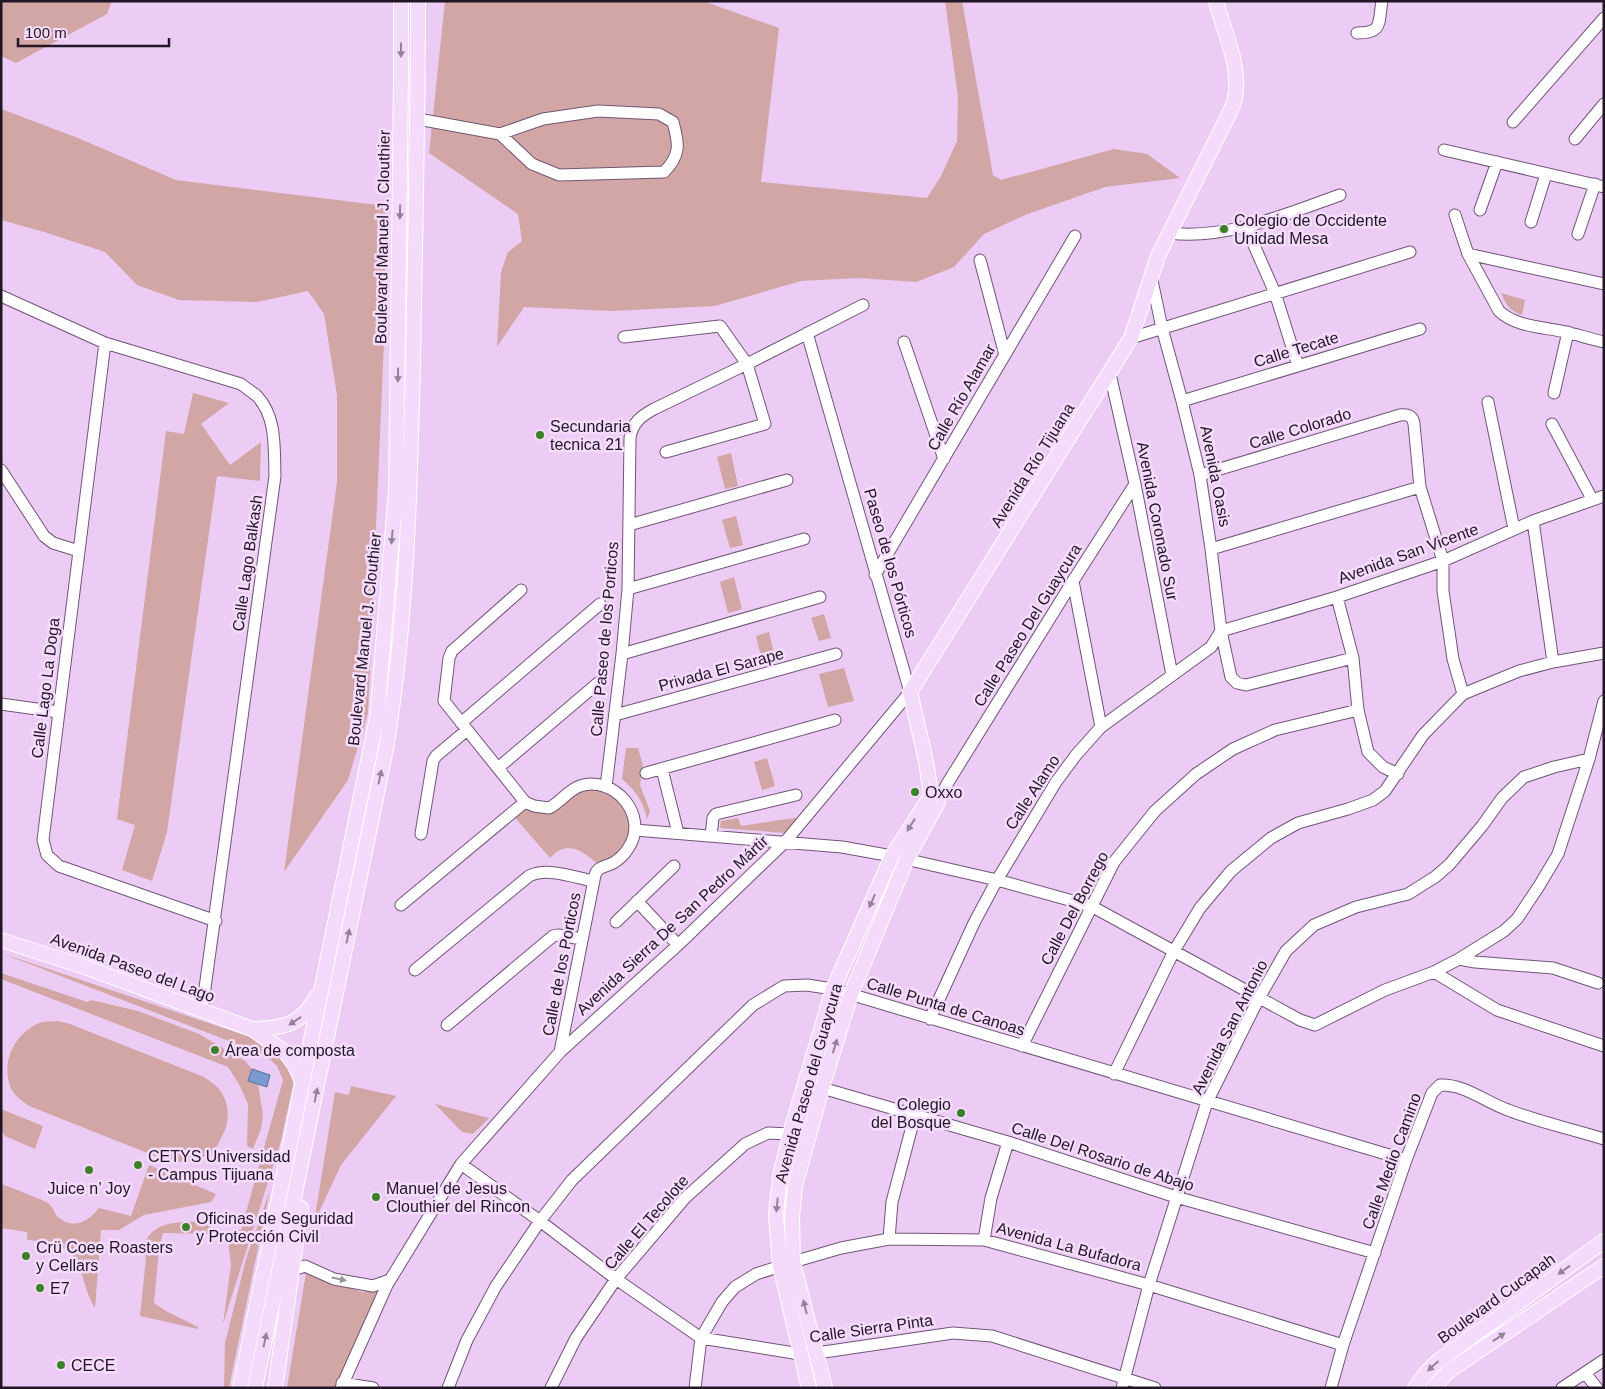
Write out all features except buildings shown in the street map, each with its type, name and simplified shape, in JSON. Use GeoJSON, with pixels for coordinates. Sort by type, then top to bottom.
{"type":"FeatureCollection","features":[{"type":"Feature","properties":{"kind":"main road","name":"Boulevard Manuel J. Clouthier"},"geometry":{"type":"LineString","coordinates":[[240,1388],[377,717],[396,491],[401,1]]}},
{"type":"Feature","properties":{"kind":"main road","name":"Boulevard Manuel J. Clouthier"},"geometry":{"type":"LineString","coordinates":[[255,1388],[386,749],[393,701],[409,515],[418,119],[418,1]]}},
{"type":"Feature","properties":{"kind":"main road"},"geometry":{"type":"LineString","coordinates":[[1131,338],[1151,276],[1169,234],[1235,99],[1236,75],[1231,49],[1216,1]]}},
{"type":"Feature","properties":{"kind":"main road","name":"Avenida Río Tijuana"},"geometry":{"type":"LineString","coordinates":[[910,692],[1131,338]]}},
{"type":"Feature","properties":{"kind":"main road","name":"Paseo de los Pórticos"},"geometry":{"type":"LineString","coordinates":[[910,692],[935,798]]}},
{"type":"Feature","properties":{"kind":"main road","name":"Avenida Paseo del Guaycura"},"geometry":{"type":"LineString","coordinates":[[809,1388],[800,1354],[787,1264],[776,1215],[780,1176],[790,1134],[833,989],[892,856],[935,798]]}},
{"type":"Feature","properties":{"kind":"main road","name":"Avenida Paseo del Guaycura"},"geometry":{"type":"LineString","coordinates":[[825,1388],[816,1353],[787,1264],[795,1186],[807,1139],[851,994],[935,798]]}},
{"type":"Feature","properties":{"kind":"main road","name":"Avenida Paseo del Lago"},"geometry":{"type":"LineString","coordinates":[[1,940],[85,967],[252,1029]]}},
{"type":"Feature","properties":{"kind":"main road"},"geometry":{"type":"LineString","coordinates":[[252,1029],[270,1029],[291,1024],[309,1008],[322,986]]}},
{"type":"Feature","properties":{"kind":"main road"},"geometry":{"type":"LineString","coordinates":[[252,1029],[286,1054],[294,1064],[303,1083]]}},
{"type":"Feature","properties":{"kind":"main road"},"geometry":{"type":"LineString","coordinates":[[275,1388],[293,1270],[312,1117]]}},
{"type":"Feature","properties":{"kind":"main road","name":"Boulevard Cucapah"},"geometry":{"type":"LineString","coordinates":[[1415,1388],[1437,1362],[1604,1242]]}},
{"type":"Feature","properties":{"kind":"main road","name":"Boulevard Cucapah"},"geometry":{"type":"LineString","coordinates":[[1432,1388],[1449,1371],[1604,1266]]}},
{"type":"Feature","properties":{"kind":"street"},"geometry":{"type":"LineString","coordinates":[[1357,33],[1372,33],[1376,29],[1382,1]]}},
{"type":"Feature","properties":{"kind":"street"},"geometry":{"type":"LineString","coordinates":[[1514,122],[1604,18]]}},
{"type":"Feature","properties":{"kind":"street"},"geometry":{"type":"LineString","coordinates":[[1575,139],[1604,104]]}},
{"type":"Feature","properties":{"kind":"street"},"geometry":{"type":"LineString","coordinates":[[418,119],[500,134],[543,119],[598,111],[659,114],[673,122],[678,142],[674,161],[664,172],[559,175],[532,164],[500,134]]}},
{"type":"Feature","properties":{"kind":"street"},"geometry":{"type":"LineString","coordinates":[[1444,150],[1599,185],[1578,234]]}},
{"type":"Feature","properties":{"kind":"street"},"geometry":{"type":"LineString","coordinates":[[1480,210],[1496,162]]}},
{"type":"Feature","properties":{"kind":"street"},"geometry":{"type":"LineString","coordinates":[[1531,222],[1546,174]]}},
{"type":"Feature","properties":{"kind":"street"},"geometry":{"type":"LineString","coordinates":[[1169,234],[1198,234],[1246,227],[1340,195]]}},
{"type":"Feature","properties":{"kind":"street"},"geometry":{"type":"LineString","coordinates":[[1455,215],[1468,254],[1499,310],[1506,318],[1516,322],[1568,332],[1604,342]]}},
{"type":"Feature","properties":{"kind":"street"},"geometry":{"type":"LineString","coordinates":[[1246,227],[1275,293],[1298,366]]}},
{"type":"Feature","properties":{"kind":"street","name":"Calle Río Alamar"},"geometry":{"type":"LineString","coordinates":[[876,575],[1075,236]]}},
{"type":"Feature","properties":{"kind":"street"},"geometry":{"type":"LineString","coordinates":[[1131,338],[1410,252]]}},
{"type":"Feature","properties":{"kind":"street"},"geometry":{"type":"LineString","coordinates":[[1468,254],[1604,284]]}},
{"type":"Feature","properties":{"kind":"street"},"geometry":{"type":"LineString","coordinates":[[980,260],[1005,355]]}},
{"type":"Feature","properties":{"kind":"street","name":"Avenida Oasis"},"geometry":{"type":"LineString","coordinates":[[1151,276],[1162,328],[1200,475],[1221,631],[1231,677],[1237,683],[1246,684],[1353,658]]}},
{"type":"Feature","properties":{"kind":"street","name":"Calle Lago Balkash"},"geometry":{"type":"LineString","coordinates":[[1,296],[105,343],[241,384],[258,397],[268,412],[273,430],[275,476],[216,921],[202,1010]]}},
{"type":"Feature","properties":{"kind":"street","name":"Calle Paseo de los Porticos"},"geometry":{"type":"LineString","coordinates":[[606,787],[628,589],[630,438],[634,424],[654,409],[863,305]]}},
{"type":"Feature","properties":{"kind":"street"},"geometry":{"type":"LineString","coordinates":[[624,336],[720,326],[747,364],[765,424],[666,452]]}},
{"type":"Feature","properties":{"kind":"street","name":"Calle Tecate"},"geometry":{"type":"LineString","coordinates":[[1182,401],[1420,330]]}},
{"type":"Feature","properties":{"kind":"street"},"geometry":{"type":"LineString","coordinates":[[1554,393],[1568,332]]}},
{"type":"Feature","properties":{"kind":"street","name":"Paseo de los Pórticos"},"geometry":{"type":"LineString","coordinates":[[807,334],[910,692]]}},
{"type":"Feature","properties":{"kind":"street"},"geometry":{"type":"LineString","coordinates":[[904,342],[944,459]]}},
{"type":"Feature","properties":{"kind":"street","name":"Calle Lago La Doga"},"geometry":{"type":"LineString","coordinates":[[105,343],[43,840],[47,855],[59,866],[216,921]]}},
{"type":"Feature","properties":{"kind":"street","name":"Avenida Coronado Sur"},"geometry":{"type":"LineString","coordinates":[[1110,374],[1135,484],[1172,675]]}},
{"type":"Feature","properties":{"kind":"street"},"geometry":{"type":"LineString","coordinates":[[1488,402],[1514,529]]}},
{"type":"Feature","properties":{"kind":"street","name":"Calle Colorado"},"geometry":{"type":"LineString","coordinates":[[1200,475],[1400,415],[1409,416],[1413,419],[1420,487]]}},
{"type":"Feature","properties":{"kind":"street"},"geometry":{"type":"LineString","coordinates":[[1552,424],[1598,498]]}},
{"type":"Feature","properties":{"kind":"street"},"geometry":{"type":"LineString","coordinates":[[1,470],[44,536],[53,543],[79,551]]}},
{"type":"Feature","properties":{"kind":"street"},"geometry":{"type":"LineString","coordinates":[[629,525],[787,480]]}},
{"type":"Feature","properties":{"kind":"street","name":"Calle Paseo Del Guaycura"},"geometry":{"type":"LineString","coordinates":[[935,798],[947,784],[1135,484]]}},
{"type":"Feature","properties":{"kind":"street"},"geometry":{"type":"LineString","coordinates":[[1211,549],[1420,487],[1443,561],[1443,592],[1453,659],[1463,694]]}},
{"type":"Feature","properties":{"kind":"street","name":"Avenida San Vicente"},"geometry":{"type":"LineString","coordinates":[[1221,631],[1337,597],[1443,561],[1533,521],[1598,498]]}},
{"type":"Feature","properties":{"kind":"street"},"geometry":{"type":"LineString","coordinates":[[1533,521],[1553,662]]}},
{"type":"Feature","properties":{"kind":"street"},"geometry":{"type":"LineString","coordinates":[[628,589],[804,539]]}},
{"type":"Feature","properties":{"kind":"street"},"geometry":{"type":"LineString","coordinates":[[1073,581],[1101,728]]}},
{"type":"Feature","properties":{"kind":"street"},"geometry":{"type":"LineString","coordinates":[[415,970],[529,876],[542,872],[594,881],[597,870],[614,863],[631,845],[634,818],[629,805],[620,794],[595,784],[581,786],[549,808],[534,806],[525,802],[444,701],[449,658],[452,651],[521,590]]}},
{"type":"Feature","properties":{"kind":"street"},"geometry":{"type":"LineString","coordinates":[[622,654],[820,597]]}},
{"type":"Feature","properties":{"kind":"street"},"geometry":{"type":"LineString","coordinates":[[1337,597],[1353,658],[1358,710],[1368,752],[1383,767],[1398,774]]}},
{"type":"Feature","properties":{"kind":"street"},"geometry":{"type":"LineString","coordinates":[[421,834],[433,761],[436,756],[464,727],[600,604]]}},
{"type":"Feature","properties":{"kind":"street","name":"Calle Alamo"},"geometry":{"type":"LineString","coordinates":[[930,1019],[974,923],[997,880],[1056,782],[1076,755],[1101,728],[1211,647],[1221,631]]}},
{"type":"Feature","properties":{"kind":"street"},"geometry":{"type":"LineString","coordinates":[[1114,1074],[1174,950],[1200,908],[1231,871],[1271,838],[1298,823],[1373,800],[1385,791],[1423,735],[1463,694],[1519,671],[1553,662],[1604,653]]}},
{"type":"Feature","properties":{"kind":"street","name":"Privada El Sarape"},"geometry":{"type":"LineString","coordinates":[[615,715],[836,654]]}},
{"type":"Feature","properties":{"kind":"street"},"geometry":{"type":"LineString","coordinates":[[498,768],[598,684]]}},
{"type":"Feature","properties":{"kind":"street","name":"Avenida Río Tijuana"},"geometry":{"type":"LineString","coordinates":[[785,842],[910,692]]}},
{"type":"Feature","properties":{"kind":"street","name":"Avenida Sierra De San Pedro Mártir"},"geometry":{"type":"LineString","coordinates":[[342,1385],[390,1280],[461,1164],[560,1052],[678,945],[785,842],[842,847],[908,859],[997,880],[1092,906],[1258,998],[1300,1020],[1315,1025],[1385,990],[1434,972],[1459,960],[1504,931],[1517,919],[1558,854],[1589,759],[1604,701]]}},
{"type":"Feature","properties":{"kind":"street"},"geometry":{"type":"LineString","coordinates":[[1,704],[58,712]]}},
{"type":"Feature","properties":{"kind":"street","name":"Calle Del Borrego"},"geometry":{"type":"LineString","coordinates":[[1022,1046],[1114,862],[1155,811],[1196,774],[1233,749],[1275,730],[1358,710]]}},
{"type":"Feature","properties":{"kind":"street"},"geometry":{"type":"LineString","coordinates":[[646,773],[835,720]]}},
{"type":"Feature","properties":{"kind":"street","name":"Avenida San Antonio"},"geometry":{"type":"LineString","coordinates":[[1123,1383],[1149,1285],[1207,1102],[1258,998],[1286,951],[1314,925],[1356,907],[1408,894],[1435,877],[1449,865],[1482,826],[1502,798],[1524,777],[1554,767],[1589,759]]}},
{"type":"Feature","properties":{"kind":"street"},"geometry":{"type":"LineString","coordinates":[[662,769],[678,833]]}},
{"type":"Feature","properties":{"kind":"street"},"geometry":{"type":"LineString","coordinates":[[711,836],[712,821],[716,814],[796,794]]}},
{"type":"Feature","properties":{"kind":"street"},"geometry":{"type":"LineString","coordinates":[[401,905],[525,802]]}},
{"type":"Feature","properties":{"kind":"street"},"geometry":{"type":"LineString","coordinates":[[634,830],[785,842]]}},
{"type":"Feature","properties":{"kind":"street"},"geometry":{"type":"LineString","coordinates":[[616,922],[674,866]]}},
{"type":"Feature","properties":{"kind":"street","name":"Calle de los Porticos"},"geometry":{"type":"LineString","coordinates":[[560,1052],[594,881]]}},
{"type":"Feature","properties":{"kind":"street"},"geometry":{"type":"LineString","coordinates":[[637,902],[678,945]]}},
{"type":"Feature","properties":{"kind":"street"},"geometry":{"type":"LineString","coordinates":[[447,1025],[553,936],[558,935],[582,939]]}},
{"type":"Feature","properties":{"kind":"street"},"geometry":{"type":"LineString","coordinates":[[1459,960],[1553,968],[1598,983]]}},
{"type":"Feature","properties":{"kind":"street"},"geometry":{"type":"LineString","coordinates":[[1434,972],[1497,1010],[1604,1046]]}},
{"type":"Feature","properties":{"kind":"street","name":"Calle Punta de Canoas"},"geometry":{"type":"LineString","coordinates":[[448,1388],[467,1340],[496,1286],[540,1221],[572,1180],[753,1005],[784,986],[807,985],[851,994],[1406,1160]]}},
{"type":"Feature","properties":{"kind":"street","name":"Calle Medio Camino"},"geometry":{"type":"LineString","coordinates":[[1331,1388],[1343,1345],[1406,1160],[1432,1093],[1440,1085],[1463,1088],[1507,1110],[1604,1139]]}},
{"type":"Feature","properties":{"kind":"street","name":"Calle Del Rosario de Abajo"},"geometry":{"type":"LineString","coordinates":[[822,1088],[1008,1142],[1176,1196],[1375,1252]]}},
{"type":"Feature","properties":{"kind":"street"},"geometry":{"type":"LineString","coordinates":[[888,1239],[892,1202],[915,1115]]}},
{"type":"Feature","properties":{"kind":"street","name":"Calle El Tecolote"},"geometry":{"type":"LineString","coordinates":[[551,1388],[576,1338],[616,1279],[684,1198],[745,1144],[768,1133],[790,1134],[807,1139]]}},
{"type":"Feature","properties":{"kind":"street"},"geometry":{"type":"LineString","coordinates":[[984,1240],[991,1198],[1008,1142]]}},
{"type":"Feature","properties":{"kind":"street","name":"Calle Sierra Pinta"},"geometry":{"type":"LineString","coordinates":[[461,1164],[616,1279],[700,1338],[800,1354],[953,1333],[992,1336],[1123,1383],[1155,1388]]}},
{"type":"Feature","properties":{"kind":"street","name":"Avenida La Bufadora"},"geometry":{"type":"LineString","coordinates":[[700,1338],[722,1302],[735,1287],[756,1274],[841,1248],[888,1239],[984,1240],[1149,1285],[1343,1345]]}},
{"type":"Feature","properties":{"kind":"street"},"geometry":{"type":"LineString","coordinates":[[293,1270],[304,1266],[334,1279],[373,1286],[390,1280]]}},
{"type":"Feature","properties":{"kind":"street"},"geometry":{"type":"LineString","coordinates":[[695,1388],[700,1338]]}},
{"type":"Feature","properties":{"kind":"street"},"geometry":{"type":"LineString","coordinates":[[1562,1388],[1604,1360]]}},
{"type":"Feature","properties":{"kind":"street"},"geometry":{"type":"LineString","coordinates":[[1585,1373],[1597,1388]]}},
{"type":"Feature","properties":{"kind":"street"},"geometry":{"type":"LineString","coordinates":[[342,1385],[373,1388]]}},
{"type":"Feature","properties":{"kind":"shaded area"},"geometry":{"type":"Polygon","coordinates":[[[1,1],[112,1],[107,14],[16,63],[1,56],[1,1]]]}},
{"type":"Feature","properties":{"kind":"shaded area"},"geometry":{"type":"Polygon","coordinates":[[[445,1],[703,1],[779,28],[761,182],[927,198],[941,176],[957,141],[958,97],[945,1],[962,1],[993,175],[1001,180],[1114,149],[1147,154],[1180,178],[1105,187],[1025,215],[984,234],[954,267],[916,282],[858,278],[801,281],[715,306],[611,311],[524,307],[497,347],[501,272],[508,252],[522,241],[518,214],[429,153],[445,1]]]}},
{"type":"Feature","properties":{"kind":"shaded area"},"geometry":{"type":"Polygon","coordinates":[[[1,109],[78,138],[176,180],[386,206],[384,341],[368,713],[348,780],[284,872],[337,482],[337,395],[324,314],[308,291],[257,302],[179,300],[137,285],[105,252],[1,220],[1,109]]]}},
{"type":"Feature","properties":{"kind":"shaded area"},"geometry":{"type":"Polygon","coordinates":[[[1501,293],[1525,300],[1522,315],[1514,312],[1509,307],[1501,293]]]}},
{"type":"Feature","properties":{"kind":"shaded area"},"geometry":{"type":"Polygon","coordinates":[[[193,393],[229,403],[201,424],[230,465],[261,442],[260,481],[217,476],[167,832],[152,881],[122,870],[135,825],[117,819],[166,431],[184,434],[193,393]]]}},
{"type":"Feature","properties":{"kind":"shaded area"},"geometry":{"type":"Polygon","coordinates":[[[731,453],[738,486],[725,489],[717,457],[731,453]]]}},
{"type":"Feature","properties":{"kind":"shaded area"},"geometry":{"type":"Polygon","coordinates":[[[736,516],[743,545],[730,548],[722,520],[736,516]]]}},
{"type":"Feature","properties":{"kind":"shaded area"},"geometry":{"type":"Polygon","coordinates":[[[734,577],[742,609],[728,613],[720,582],[734,577]]]}},
{"type":"Feature","properties":{"kind":"shaded area"},"geometry":{"type":"Polygon","coordinates":[[[824,614],[831,638],[819,641],[811,618],[824,614]]]}},
{"type":"Feature","properties":{"kind":"shaded area"},"geometry":{"type":"Polygon","coordinates":[[[769,632],[776,662],[763,665],[756,636],[769,632]]]}},
{"type":"Feature","properties":{"kind":"shaded area"},"geometry":{"type":"Polygon","coordinates":[[[844,668],[854,701],[828,707],[819,674],[844,668]]]}},
{"type":"Feature","properties":{"kind":"shaded area"},"geometry":{"type":"Polygon","coordinates":[[[626,748],[638,748],[643,765],[640,785],[650,811],[647,819],[638,797],[622,779],[626,748]]]}},
{"type":"Feature","properties":{"kind":"shaded area"},"geometry":{"type":"Polygon","coordinates":[[[767,758],[775,786],[762,790],[754,762],[767,758]]]}},
{"type":"Feature","properties":{"kind":"shaded area"},"geometry":{"type":"Polygon","coordinates":[[[606,787],[634,818],[631,845],[601,867],[584,853],[568,848],[561,850],[550,858],[511,813],[525,802],[542,808],[575,789],[606,787]]]}},
{"type":"Feature","properties":{"kind":"shaded area"},"geometry":{"type":"Polygon","coordinates":[[[801,817],[786,833],[720,828],[721,821],[738,818],[741,826],[801,817]]]}},
{"type":"Feature","properties":{"kind":"shaded area"},"geometry":{"type":"Polygon","coordinates":[[[1,953],[262,1041],[272,1046],[293,1072],[293,1085],[281,1141],[223,1324],[231,1265],[227,1231],[241,1230],[283,1080],[277,1066],[265,1055],[1,953]]]}},
{"type":"Feature","properties":{"kind":"shaded area"},"geometry":{"type":"Polygon","coordinates":[[[1,973],[87,1002],[91,1000],[138,1011],[199,1034],[245,1061],[252,1069],[248,1081],[258,1084],[263,1115],[261,1129],[253,1149],[247,1146],[248,1104],[240,1086],[228,1067],[1,979],[1,973]]]}},
{"type":"Feature","properties":{"kind":"shaded area"},"geometry":{"type":"Polygon","coordinates":[[[58,1021],[204,1077],[214,1084],[226,1101],[228,1114],[226,1128],[215,1149],[206,1156],[196,1160],[170,1162],[29,1106],[21,1100],[11,1089],[8,1076],[9,1057],[13,1048],[18,1039],[33,1026],[42,1022],[58,1021]]]}},
{"type":"Feature","properties":{"kind":"shaded area"},"geometry":{"type":"Polygon","coordinates":[[[351,1086],[396,1096],[341,1165],[314,1223],[335,1092],[349,1095],[351,1086]]]}},
{"type":"Feature","properties":{"kind":"shaded area"},"geometry":{"type":"Polygon","coordinates":[[[435,1104],[489,1118],[473,1134],[462,1132],[435,1104]]]}},
{"type":"Feature","properties":{"kind":"shaded area"},"geometry":{"type":"Polygon","coordinates":[[[1,1109],[43,1126],[35,1149],[5,1136],[1,1129],[1,1109]]]}},
{"type":"Feature","properties":{"kind":"shaded area"},"geometry":{"type":"Polygon","coordinates":[[[149,1165],[216,1194],[211,1202],[144,1215],[119,1230],[101,1230],[95,1308],[78,1264],[66,1249],[53,1243],[29,1240],[27,1239],[27,1232],[1,1228],[1,1184],[46,1202],[58,1217],[75,1224],[90,1217],[99,1208],[131,1216],[149,1165]]]}},
{"type":"Feature","properties":{"kind":"shaded area"},"geometry":{"type":"Polygon","coordinates":[[[270,1190],[229,1388],[224,1388],[225,1343],[246,1259],[270,1190]]]}},
{"type":"Feature","properties":{"kind":"shaded area"},"geometry":{"type":"Polygon","coordinates":[[[210,1222],[211,1234],[163,1233],[159,1248],[154,1303],[198,1327],[198,1329],[140,1316],[146,1258],[144,1251],[147,1239],[155,1230],[167,1224],[210,1222]]]}},
{"type":"Feature","properties":{"kind":"shaded area"},"geometry":{"type":"Polygon","coordinates":[[[306,1273],[362,1292],[378,1289],[337,1388],[287,1388],[306,1273]]]}},
{"type":"Feature","properties":{"kind":"water"},"geometry":{"type":"Polygon","coordinates":[[[252,1069],[270,1075],[267,1087],[248,1081],[252,1069]]]}},
{"type":"Feature","properties":{"kind":"place","name":"Colegio de Occidente Unidad Mesa"},"geometry":{"type":"Point","coordinates":[1224,229]}},
{"type":"Feature","properties":{"kind":"place","name":"Secundaria tecnica 21"},"geometry":{"type":"Point","coordinates":[540,435]}},
{"type":"Feature","properties":{"kind":"place","name":"Oxxo"},"geometry":{"type":"Point","coordinates":[915,792]}},
{"type":"Feature","properties":{"kind":"place","name":"Área de composta"},"geometry":{"type":"Point","coordinates":[215,1050]}},
{"type":"Feature","properties":{"kind":"place","name":"Colegio del Bosque"},"geometry":{"type":"Point","coordinates":[961,1113]}},
{"type":"Feature","properties":{"kind":"place","name":"CETYS Universidad - Campus Tijuana"},"geometry":{"type":"Point","coordinates":[138,1165]}},
{"type":"Feature","properties":{"kind":"place","name":"Juice n’ Joy"},"geometry":{"type":"Point","coordinates":[89,1170]}},
{"type":"Feature","properties":{"kind":"place","name":"Manuel de Jesus Clouthier del Rincon"},"geometry":{"type":"Point","coordinates":[376,1197]}},
{"type":"Feature","properties":{"kind":"place","name":"Oficinas de Seguridad y Protección Civil"},"geometry":{"type":"Point","coordinates":[186,1227]}},
{"type":"Feature","properties":{"kind":"place","name":"Crü Coee Roasters y Cellars"},"geometry":{"type":"Point","coordinates":[26,1256]}},
{"type":"Feature","properties":{"kind":"place","name":"E7"},"geometry":{"type":"Point","coordinates":[40,1288]}},
{"type":"Feature","properties":{"kind":"place","name":"CECE"},"geometry":{"type":"Point","coordinates":[61,1365]}}]}
